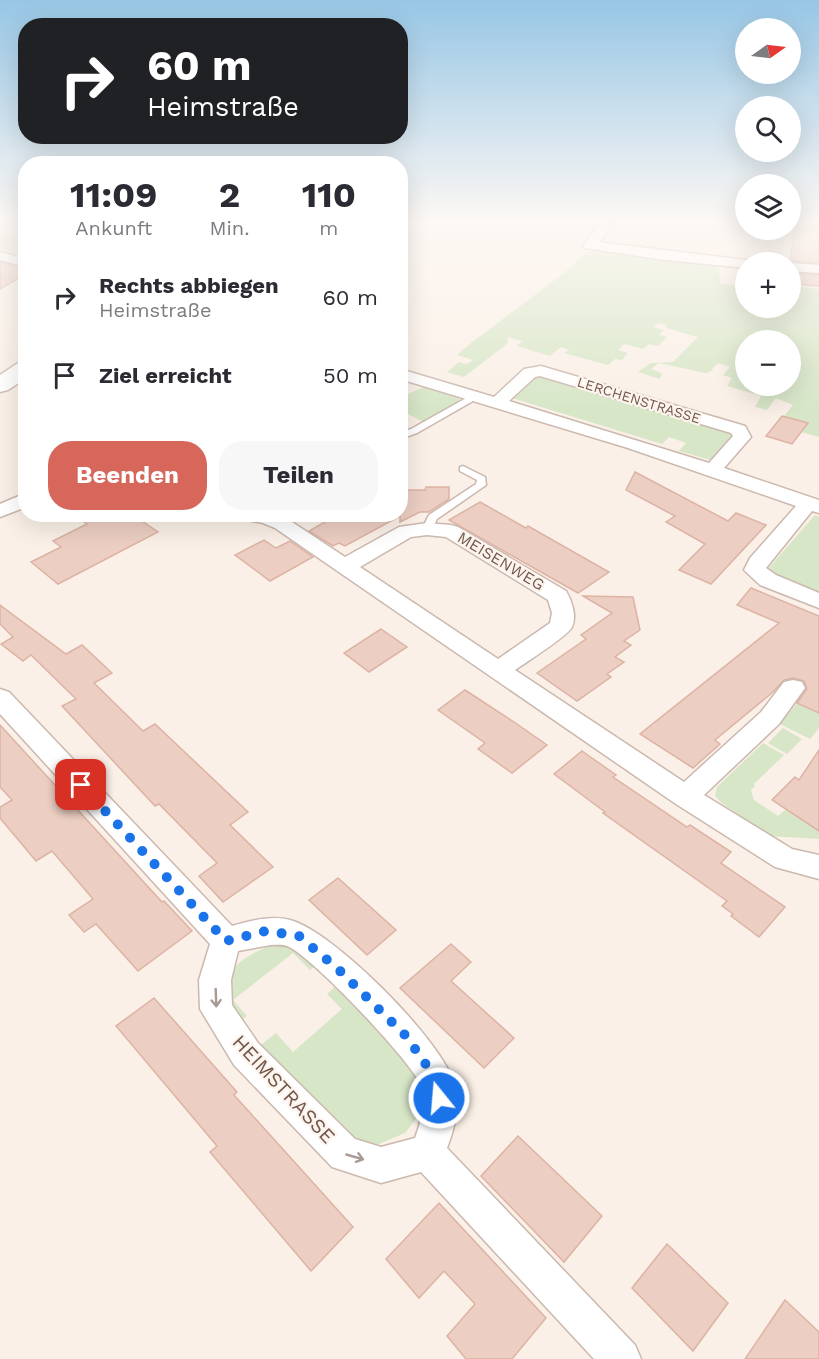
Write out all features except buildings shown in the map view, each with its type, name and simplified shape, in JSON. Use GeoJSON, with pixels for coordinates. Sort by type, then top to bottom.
{"type":"FeatureCollection","features":[{"type":"Feature","properties":{"kind":"main road"},"geometry":{"type":"LineString","coordinates":[[0,385],[18,373]]}},
{"type":"Feature","properties":{"kind":"street","name":"LERCHENSTRASSE"},"geometry":{"type":"LineString","coordinates":[[498,402],[530,373],[541,371],[739,430],[742,437],[712,470]]}},
{"type":"Feature","properties":{"kind":"street"},"geometry":{"type":"LineString","coordinates":[[408,376],[477,395],[814,505],[757,563],[755,570],[768,580],[819,602]]}},
{"type":"Feature","properties":{"kind":"street"},"geometry":{"type":"LineString","coordinates":[[0,511],[18,503]]}},
{"type":"Feature","properties":{"kind":"street"},"geometry":{"type":"LineString","coordinates":[[277,522],[685,797],[784,859],[819,867]]}},
{"type":"Feature","properties":{"kind":"street","name":"MEISENWEG"},"geometry":{"type":"LineString","coordinates":[[345,566],[406,531],[427,529],[451,531],[558,596],[563,613],[561,626],[498,670]]}},
{"type":"Feature","properties":{"kind":"street"},"geometry":{"type":"LineString","coordinates":[[685,797],[770,718],[793,688]]}},
{"type":"Feature","properties":{"kind":"street"},"geometry":{"type":"LineString","coordinates":[[0,698],[226,941],[266,931],[299,936],[339,970],[406,1036],[436,1079],[441,1117],[427,1153],[621,1359]]}},
{"type":"Feature","properties":{"kind":"street","name":"HEIMSTRASSE"},"geometry":{"type":"LineString","coordinates":[[226,941],[215,980],[216,1009],[246,1054],[345,1154],[381,1165],[427,1153]]}},
{"type":"Feature","properties":{"kind":"lane"},"geometry":{"type":"LineString","coordinates":[[408,433],[477,395]]}},
{"type":"Feature","properties":{"kind":"lane"},"geometry":{"type":"LineString","coordinates":[[427,529],[433,517],[481,485],[482,479],[463,470]]}},
{"type":"Feature","properties":{"kind":"green space"},"geometry":{"type":"Polygon","coordinates":[[[550,283],[735,285],[735,318],[801,318],[801,287],[819,289],[819,437],[801,432],[807,423],[784,416],[793,405],[776,398],[767,410],[755,407],[761,396],[801,396],[801,330],[735,330],[735,388],[727,386],[732,378],[723,375],[730,367],[718,363],[710,372],[705,373],[659,363],[651,369],[662,373],[660,379],[638,372],[651,363],[673,362],[698,337],[666,328],[667,325],[658,323],[653,327],[664,330],[659,335],[667,337],[658,346],[649,344],[643,349],[624,344],[618,350],[628,353],[622,360],[615,359],[608,365],[564,353],[569,350],[561,347],[550,356],[517,346],[522,341],[507,337],[508,343],[464,377],[447,372],[459,362],[467,364],[473,360],[457,355],[550,283]]]}},
{"type":"Feature","properties":{"kind":"green space"},"geometry":{"type":"Polygon","coordinates":[[[543,374],[550,379],[725,431],[728,429],[734,434],[710,460],[679,451],[686,443],[669,437],[662,444],[512,398],[536,376],[543,374]]]}},
{"type":"Feature","properties":{"kind":"green space"},"geometry":{"type":"Polygon","coordinates":[[[423,387],[460,399],[453,406],[423,422],[408,414],[408,394],[423,387]]]}},
{"type":"Feature","properties":{"kind":"green space"},"geometry":{"type":"Polygon","coordinates":[[[815,515],[819,517],[819,594],[773,575],[767,570],[815,515]]]}},
{"type":"Feature","properties":{"kind":"green space"},"geometry":{"type":"Polygon","coordinates":[[[797,703],[813,710],[819,703],[819,728],[810,739],[780,724],[797,703]]]}},
{"type":"Feature","properties":{"kind":"green space"},"geometry":{"type":"Polygon","coordinates":[[[783,728],[802,739],[787,754],[768,743],[783,728]]]}},
{"type":"Feature","properties":{"kind":"green space"},"geometry":{"type":"Polygon","coordinates":[[[763,743],[784,755],[754,784],[751,790],[754,800],[778,816],[786,809],[819,821],[819,839],[768,836],[715,796],[717,787],[763,743]]]}},
{"type":"Feature","properties":{"kind":"green space"},"geometry":{"type":"Polygon","coordinates":[[[277,944],[291,946],[317,964],[310,970],[293,953],[233,1000],[247,1016],[242,1020],[228,1004],[227,980],[230,973],[248,957],[277,944]]]}},
{"type":"Feature","properties":{"kind":"green space"},"geometry":{"type":"Polygon","coordinates":[[[336,986],[420,1070],[425,1097],[423,1110],[405,1133],[379,1144],[366,1145],[339,1131],[261,1045],[276,1033],[293,1052],[342,1009],[327,994],[336,986]]]}},
{"type":"Feature","properties":{"kind":"route"},"geometry":{"type":"LineString","coordinates":[[81,785],[226,941],[266,931],[299,936],[339,970],[406,1036],[436,1079],[439,1098]]}}]}
